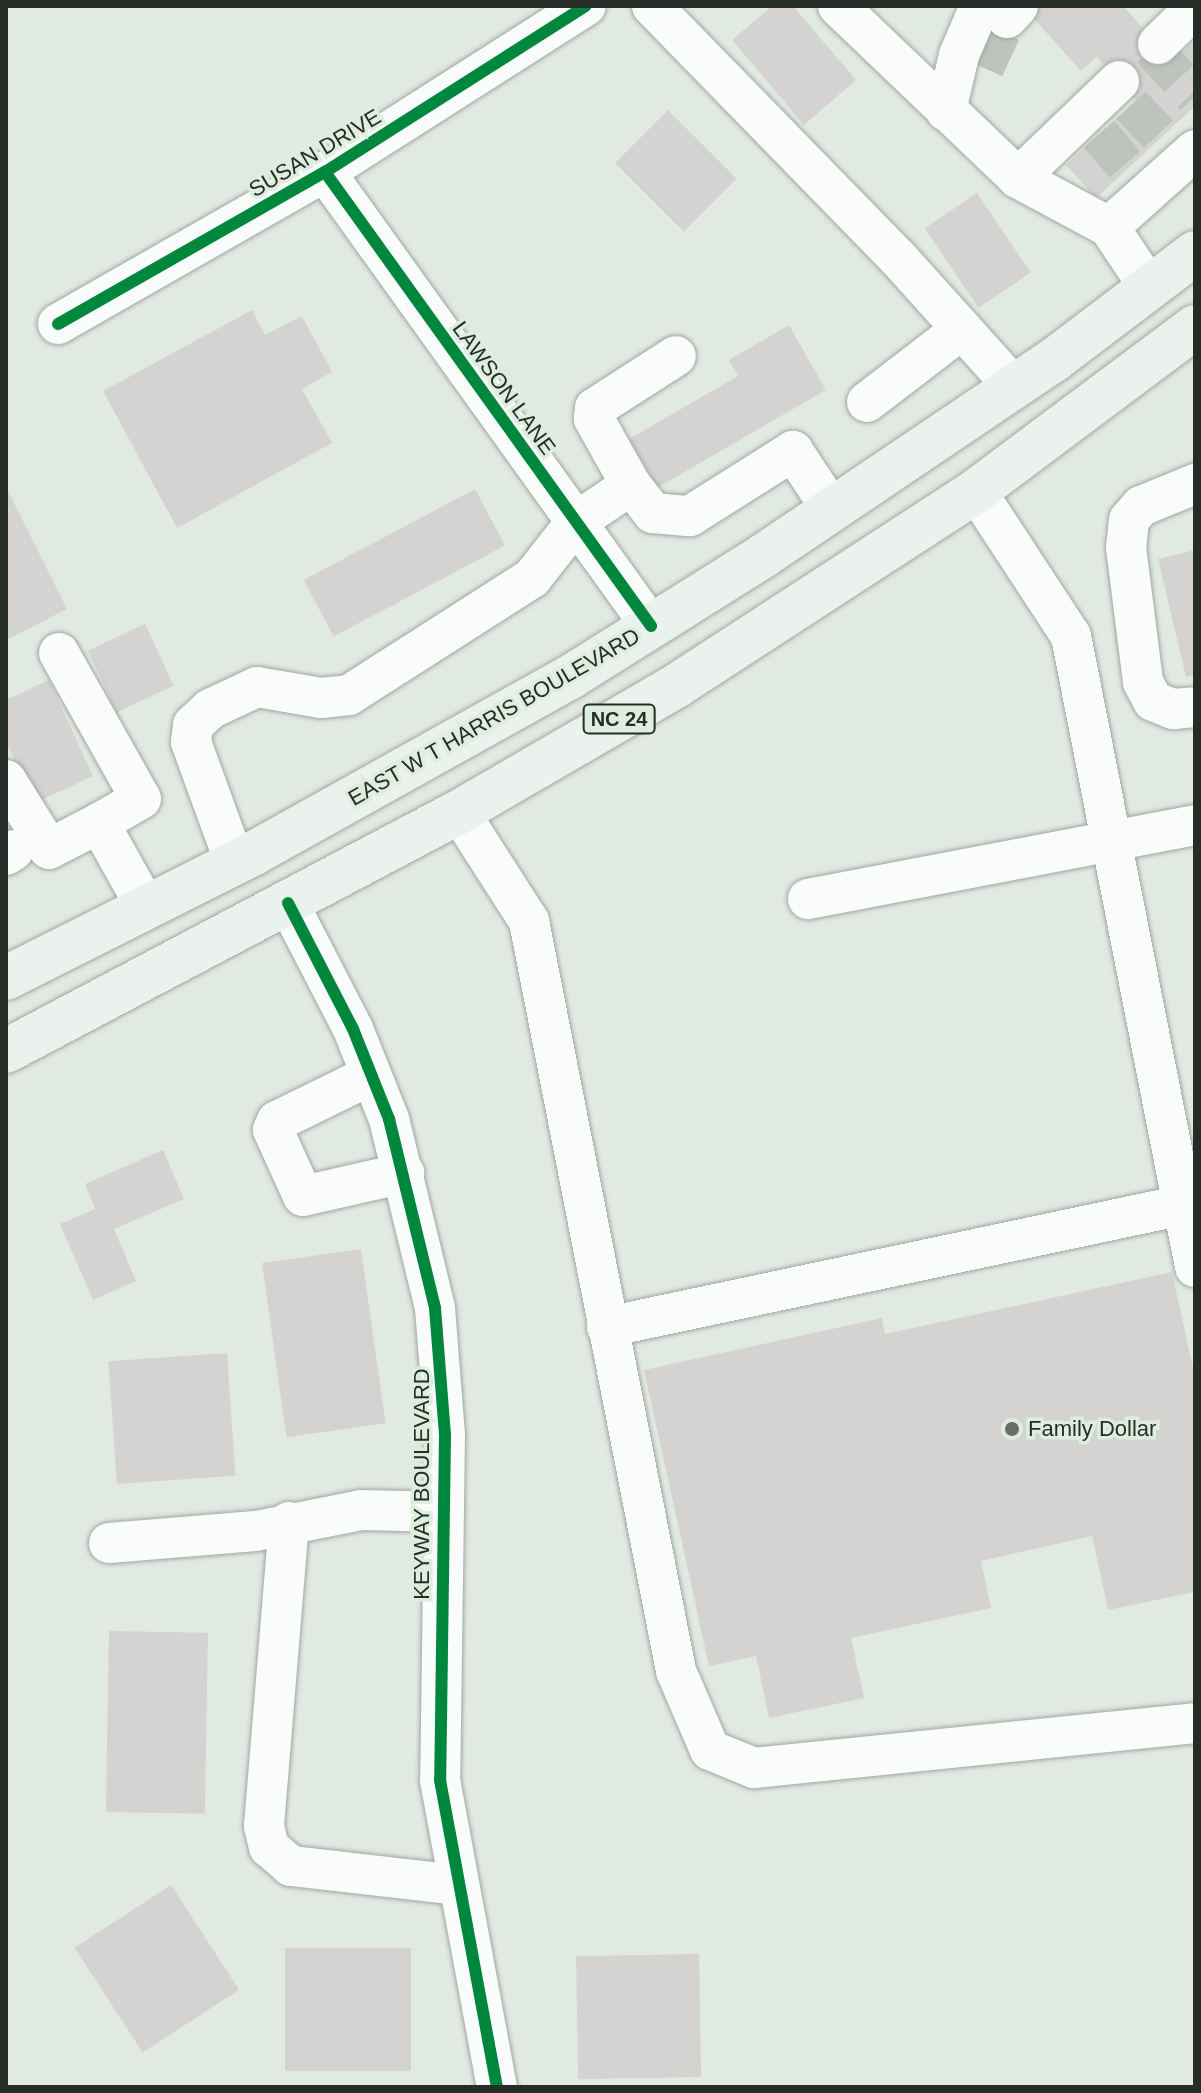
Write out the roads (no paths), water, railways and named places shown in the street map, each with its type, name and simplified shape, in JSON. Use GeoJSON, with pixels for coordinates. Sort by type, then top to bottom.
{"type":"FeatureCollection","features":[{"type":"Feature","properties":{"kind":"main road","name":"EAST W T HARRIS BOULEVARD"},"geometry":{"type":"LineString","coordinates":[[6,978],[235,863],[428,759],[651,626],[832,510],[1014,387],[1195,253]]}},
{"type":"Feature","properties":{"kind":"main road","name":"NC 24"},"geometry":{"type":"LineString","coordinates":[[6,1051],[459,812],[676,686],[976,491],[1195,327]]}},
{"type":"Feature","properties":{"kind":"street","name":"SUSAN DRIVE"},"geometry":{"type":"LineString","coordinates":[[58,324],[325,172],[586,6]]}},
{"type":"Feature","properties":{"kind":"street"},"geometry":{"type":"LineString","coordinates":[[652,6],[1014,387]]}},
{"type":"Feature","properties":{"kind":"street"},"geometry":{"type":"LineString","coordinates":[[838,6],[1018,178],[1109,227],[1149,287]]}},
{"type":"Feature","properties":{"kind":"street"},"geometry":{"type":"LineString","coordinates":[[957,122],[959,55],[1002,10]]}},
{"type":"Feature","properties":{"kind":"street"},"geometry":{"type":"LineString","coordinates":[[1158,44],[1194,11]]}},
{"type":"Feature","properties":{"kind":"street"},"geometry":{"type":"LineString","coordinates":[[957,122],[984,68]]}},
{"type":"Feature","properties":{"kind":"street"},"geometry":{"type":"LineString","coordinates":[[1018,178],[1091,125],[1121,91]]}},
{"type":"Feature","properties":{"kind":"street"},"geometry":{"type":"LineString","coordinates":[[1109,227],[1138,179],[1180,149]]}},
{"type":"Feature","properties":{"kind":"street","name":"LAWSON LANE"},"geometry":{"type":"LineString","coordinates":[[325,172],[651,626]]}},
{"type":"Feature","properties":{"kind":"street"},"geometry":{"type":"LineString","coordinates":[[867,402],[962,329]]}},
{"type":"Feature","properties":{"kind":"street"},"geometry":{"type":"LineString","coordinates":[[676,356],[595,408],[594,419],[631,485],[653,513],[690,516],[793,451],[832,510]]}},
{"type":"Feature","properties":{"kind":"street"},"geometry":{"type":"LineString","coordinates":[[1195,484],[1141,506],[1129,520],[1126,547],[1143,682],[1153,701],[1173,709],[1195,707]]}},
{"type":"Feature","properties":{"kind":"street"},"geometry":{"type":"LineString","coordinates":[[235,863],[191,742],[193,725],[210,709],[257,687],[321,698],[349,695],[532,578],[576,522],[631,485]]}},
{"type":"Feature","properties":{"kind":"street"},"geometry":{"type":"LineString","coordinates":[[976,491],[1071,636],[1195,1267]]}},
{"type":"Feature","properties":{"kind":"street"},"geometry":{"type":"LineString","coordinates":[[6,780],[49,849],[141,799],[59,653]]}},
{"type":"Feature","properties":{"kind":"street"},"geometry":{"type":"LineString","coordinates":[[459,812],[529,921],[676,1671],[710,1750],[754,1768],[1187,1718]]}},
{"type":"Feature","properties":{"kind":"street"},"geometry":{"type":"LineString","coordinates":[[99,823],[146,907]]}},
{"type":"Feature","properties":{"kind":"street"},"geometry":{"type":"LineString","coordinates":[[808,899],[1195,825]]}},
{"type":"Feature","properties":{"kind":"street","name":"KEYWAY BOULEVARD"},"geometry":{"type":"LineString","coordinates":[[288,903],[371,1075],[404,1173],[424,1248],[442,1367],[444,1512],[440,1780],[497,2087]]}},
{"type":"Feature","properties":{"kind":"street"},"geometry":{"type":"LineString","coordinates":[[371,1075],[277,1121],[273,1130],[303,1196],[404,1173]]}},
{"type":"Feature","properties":{"kind":"street"},"geometry":{"type":"LineString","coordinates":[[607,1327],[1183,1205]]}},
{"type":"Feature","properties":{"kind":"street"},"geometry":{"type":"LineString","coordinates":[[109,1543],[243,1533],[361,1510],[444,1512]]}},
{"type":"Feature","properties":{"kind":"street"},"geometry":{"type":"LineString","coordinates":[[289,1522],[264,1826],[269,1847],[291,1866],[459,1885]]}},
{"type":"Feature","properties":{"kind":"tunnel"},"geometry":{"type":"LineString","coordinates":[[984,68],[1007,18]]}},
{"type":"Feature","properties":{"kind":"tunnel"},"geometry":{"type":"LineString","coordinates":[[1152,49],[1195,96]]}},
{"type":"Feature","properties":{"kind":"tunnel"},"geometry":{"type":"LineString","coordinates":[[1131,105],[1161,137]]}},
{"type":"Feature","properties":{"kind":"tunnel"},"geometry":{"type":"LineString","coordinates":[[1099,134],[1128,168]]}},
{"type":"Feature","properties":{"kind":"place","name":"Family Dollar"},"geometry":{"type":"Point","coordinates":[1012,1429]}}]}
